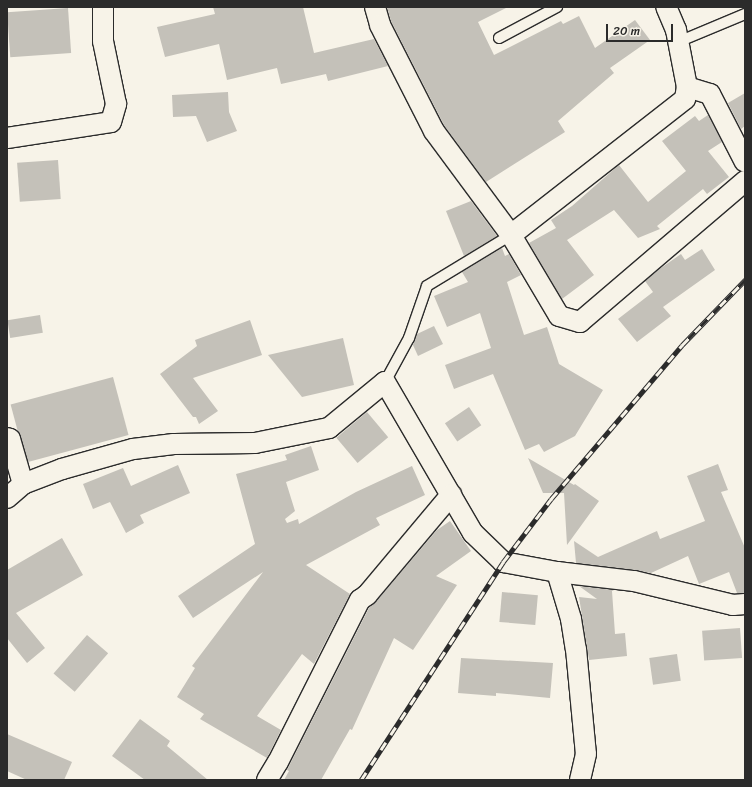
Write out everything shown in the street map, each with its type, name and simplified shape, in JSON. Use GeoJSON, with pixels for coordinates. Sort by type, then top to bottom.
{"type":"FeatureCollection","features":[{"type":"Feature","properties":{"kind":"street"},"geometry":{"type":"LineString","coordinates":[[7,138],[111,122],[116,104],[103,41],[103,7]]}},
{"type":"Feature","properties":{"kind":"street"},"geometry":{"type":"LineString","coordinates":[[375,7],[380,26],[434,131],[511,235],[559,316],[580,322],[745,182]]}},
{"type":"Feature","properties":{"kind":"street"},"geometry":{"type":"LineString","coordinates":[[511,235],[686,99],[687,87],[676,30],[666,7]]}},
{"type":"Feature","properties":{"kind":"street"},"geometry":{"type":"LineString","coordinates":[[687,87],[710,94],[745,162]]}},
{"type":"Feature","properties":{"kind":"street"},"geometry":{"type":"LineString","coordinates":[[7,498],[23,484],[62,469],[133,449],[174,444],[255,443],[329,428],[385,382],[473,533],[503,562],[557,572],[634,581],[733,605],[745,604]]}},
{"type":"Feature","properties":{"kind":"street"},"geometry":{"type":"LineString","coordinates":[[7,438],[10,439],[23,484]]}},
{"type":"Feature","properties":{"kind":"street"},"geometry":{"type":"LineString","coordinates":[[266,780],[278,762],[360,600],[367,595],[450,495]]}},
{"type":"Feature","properties":{"kind":"street"},"geometry":{"type":"LineString","coordinates":[[557,572],[571,619],[576,649],[586,754],[580,780]]}},
{"type":"Feature","properties":{"kind":"lane"},"geometry":{"type":"LineString","coordinates":[[499,38],[557,7]]}},
{"type":"Feature","properties":{"kind":"lane"},"geometry":{"type":"LineString","coordinates":[[678,42],[745,14]]}},
{"type":"Feature","properties":{"kind":"lane"},"geometry":{"type":"LineString","coordinates":[[385,382],[409,338],[427,286],[511,235]]}},
{"type":"Feature","properties":{"kind":"building"},"geometry":{"type":"Polygon","coordinates":[[[213,7],[303,7],[314,53],[374,39],[388,66],[328,81],[326,74],[281,84],[277,68],[227,80],[219,44],[165,57],[157,27],[215,14],[213,7]]]}},
{"type":"Feature","properties":{"kind":"building"},"geometry":{"type":"Polygon","coordinates":[[[387,7],[508,7],[478,22],[494,55],[561,21],[563,24],[579,16],[595,48],[635,20],[650,40],[610,68],[614,73],[558,121],[565,132],[486,182],[444,125],[391,21],[387,7]]]}},
{"type":"Feature","properties":{"kind":"building"},"geometry":{"type":"Polygon","coordinates":[[[68,8],[71,53],[10,57],[7,12],[68,8]]]}},
{"type":"Feature","properties":{"kind":"building"},"geometry":{"type":"Polygon","coordinates":[[[228,92],[229,112],[237,131],[207,142],[196,116],[173,117],[172,95],[228,92]]]}},
{"type":"Feature","properties":{"kind":"building"},"geometry":{"type":"Polygon","coordinates":[[[745,93],[745,126],[741,129],[728,103],[745,93]]]}},
{"type":"Feature","properties":{"kind":"building"},"geometry":{"type":"Polygon","coordinates":[[[708,115],[722,142],[708,151],[729,177],[707,194],[703,189],[657,226],[660,229],[638,238],[614,210],[567,240],[594,275],[562,299],[529,243],[556,228],[551,220],[572,206],[619,165],[648,202],[686,171],[662,141],[695,116],[699,121],[708,115]]]}},
{"type":"Feature","properties":{"kind":"building"},"geometry":{"type":"Polygon","coordinates":[[[58,160],[61,199],[20,202],[17,163],[58,160]]]}},
{"type":"Feature","properties":{"kind":"building"},"geometry":{"type":"Polygon","coordinates":[[[471,201],[497,236],[464,256],[446,211],[471,201]]]}},
{"type":"Feature","properties":{"kind":"building"},"geometry":{"type":"Polygon","coordinates":[[[502,248],[505,256],[509,254],[521,275],[507,282],[524,335],[547,327],[559,364],[603,390],[575,436],[544,452],[539,444],[525,450],[493,374],[454,389],[445,365],[491,348],[480,313],[447,327],[434,296],[468,282],[462,272],[502,248]]]}},
{"type":"Feature","properties":{"kind":"building"},"geometry":{"type":"Polygon","coordinates":[[[702,249],[715,270],[663,307],[671,316],[637,342],[618,319],[653,292],[645,281],[681,254],[685,260],[702,249]]]}},
{"type":"Feature","properties":{"kind":"building"},"geometry":{"type":"Polygon","coordinates":[[[40,315],[43,333],[10,338],[7,320],[40,315]]]}},
{"type":"Feature","properties":{"kind":"building"},"geometry":{"type":"Polygon","coordinates":[[[250,320],[262,355],[193,378],[218,411],[199,424],[196,417],[193,417],[160,374],[197,346],[195,340],[250,320]]]}},
{"type":"Feature","properties":{"kind":"building"},"geometry":{"type":"Polygon","coordinates":[[[434,326],[443,344],[418,356],[413,345],[417,334],[434,326]]]}},
{"type":"Feature","properties":{"kind":"building"},"geometry":{"type":"Polygon","coordinates":[[[343,338],[354,385],[302,397],[268,355],[343,338]]]}},
{"type":"Feature","properties":{"kind":"building"},"geometry":{"type":"Polygon","coordinates":[[[113,377],[129,435],[26,462],[11,404],[113,377]]]}},
{"type":"Feature","properties":{"kind":"building"},"geometry":{"type":"Polygon","coordinates":[[[469,407],[481,425],[457,441],[445,423],[469,407]]]}},
{"type":"Feature","properties":{"kind":"building"},"geometry":{"type":"Polygon","coordinates":[[[367,412],[388,437],[358,463],[336,438],[367,412]]]}},
{"type":"Feature","properties":{"kind":"building"},"geometry":{"type":"Polygon","coordinates":[[[311,446],[319,470],[286,482],[295,511],[285,519],[287,523],[298,519],[299,524],[356,492],[412,466],[425,495],[376,518],[380,525],[306,565],[350,594],[314,664],[302,654],[257,716],[281,730],[267,758],[200,719],[204,714],[177,697],[195,668],[192,666],[263,572],[193,618],[178,596],[255,544],[236,474],[287,460],[285,455],[311,446]]]}},
{"type":"Feature","properties":{"kind":"building"},"geometry":{"type":"Polygon","coordinates":[[[528,458],[574,485],[575,484],[599,501],[567,545],[564,493],[543,493],[528,458]]]}},
{"type":"Feature","properties":{"kind":"building"},"geometry":{"type":"Polygon","coordinates":[[[718,464],[728,490],[721,492],[745,548],[745,593],[737,593],[729,572],[699,584],[688,556],[651,573],[576,563],[574,541],[598,557],[657,531],[660,539],[705,521],[687,476],[718,464]]]}},
{"type":"Feature","properties":{"kind":"building"},"geometry":{"type":"Polygon","coordinates":[[[178,465],[190,493],[140,515],[144,523],[126,533],[110,502],[93,509],[83,484],[123,468],[131,486],[178,465]]]}},
{"type":"Feature","properties":{"kind":"building"},"geometry":{"type":"Polygon","coordinates":[[[450,521],[471,551],[436,576],[457,585],[413,650],[394,638],[352,730],[350,729],[321,780],[284,780],[289,771],[287,770],[369,608],[376,602],[437,530],[450,521]]]}},
{"type":"Feature","properties":{"kind":"building"},"geometry":{"type":"Polygon","coordinates":[[[62,538],[83,575],[16,613],[45,648],[27,663],[7,638],[7,570],[62,538]]]}},
{"type":"Feature","properties":{"kind":"building"},"geometry":{"type":"Polygon","coordinates":[[[579,586],[614,590],[612,591],[615,634],[625,633],[627,656],[589,660],[579,597],[597,599],[579,586]]]}},
{"type":"Feature","properties":{"kind":"building"},"geometry":{"type":"Polygon","coordinates":[[[502,592],[538,595],[535,625],[499,622],[502,592]]]}},
{"type":"Feature","properties":{"kind":"building"},"geometry":{"type":"Polygon","coordinates":[[[740,628],[742,658],[704,661],[702,631],[740,628]]]}},
{"type":"Feature","properties":{"kind":"building"},"geometry":{"type":"Polygon","coordinates":[[[87,635],[108,653],[75,692],[54,673],[87,635]]]}},
{"type":"Feature","properties":{"kind":"building"},"geometry":{"type":"Polygon","coordinates":[[[677,654],[681,681],[653,685],[649,658],[677,654]]]}},
{"type":"Feature","properties":{"kind":"building"},"geometry":{"type":"Polygon","coordinates":[[[461,658],[553,663],[550,698],[496,693],[496,696],[458,693],[461,658]]]}},
{"type":"Feature","properties":{"kind":"building"},"geometry":{"type":"Polygon","coordinates":[[[140,719],[170,741],[167,746],[208,780],[145,780],[112,756],[140,719]]]}},
{"type":"Feature","properties":{"kind":"building"},"geometry":{"type":"Polygon","coordinates":[[[7,734],[72,762],[64,780],[27,780],[7,771],[7,734]]]}},
{"type":"Feature","properties":{"kind":"railway"},"geometry":{"type":"LineString","coordinates":[[361,780],[503,562],[551,499],[682,345],[745,280]]}}]}
